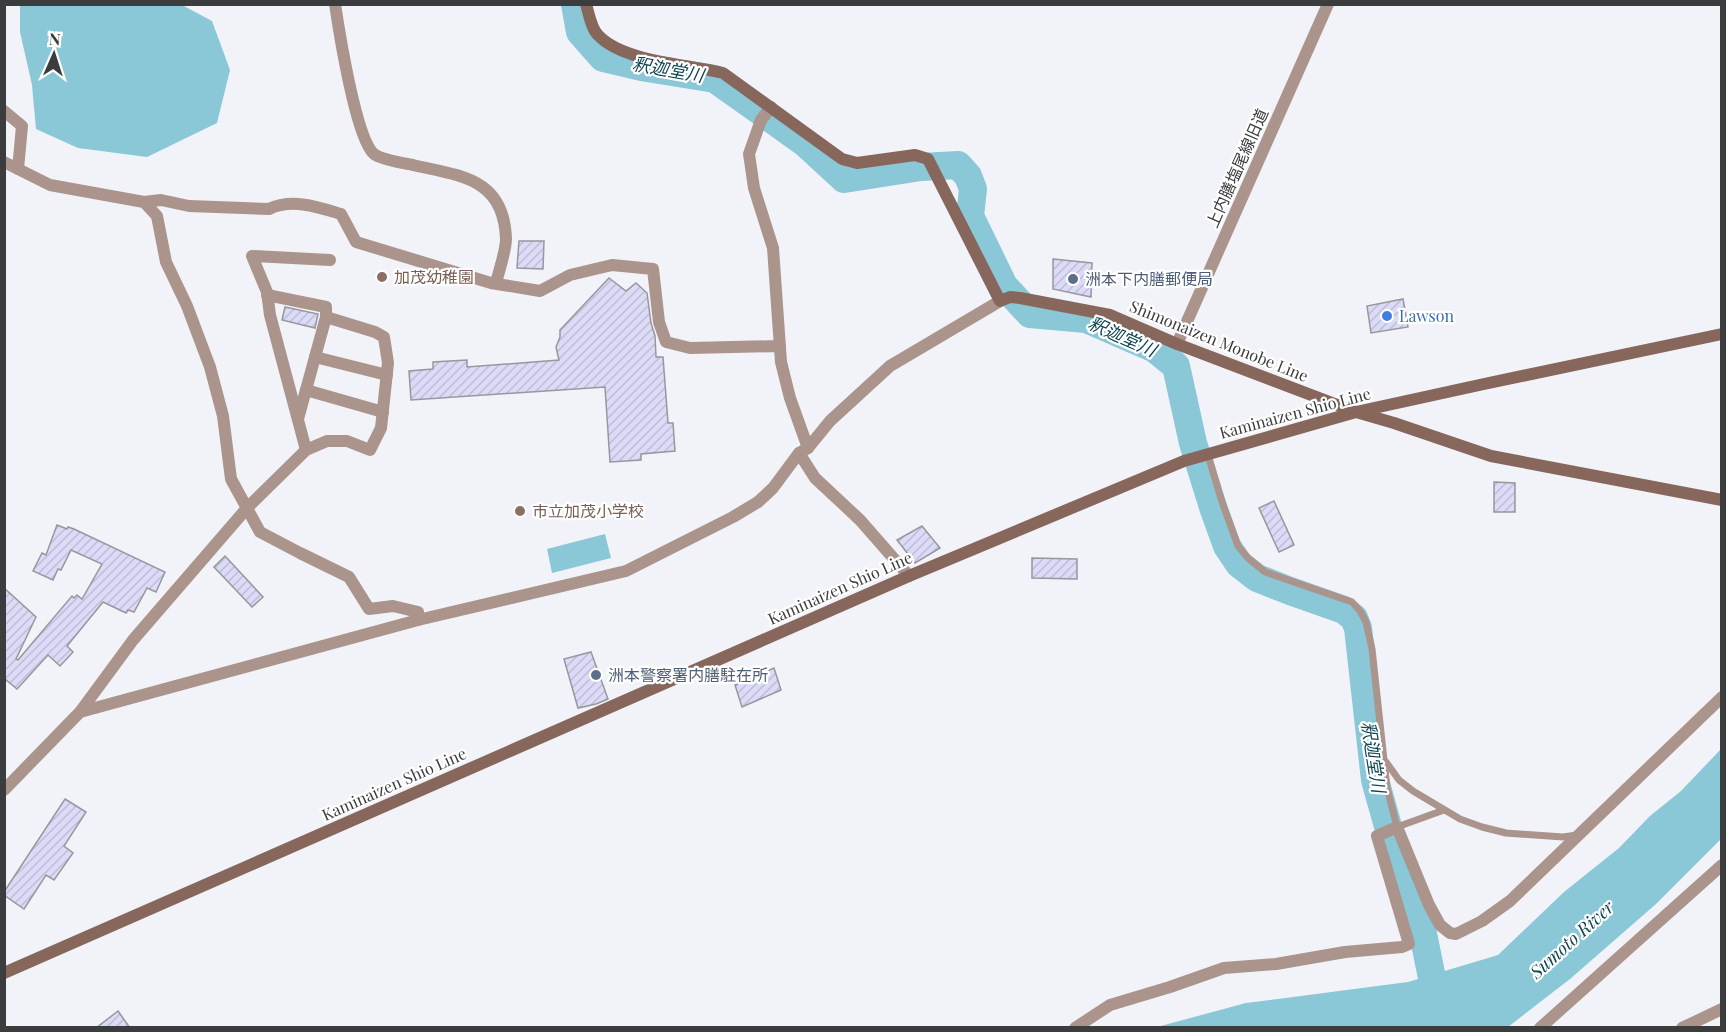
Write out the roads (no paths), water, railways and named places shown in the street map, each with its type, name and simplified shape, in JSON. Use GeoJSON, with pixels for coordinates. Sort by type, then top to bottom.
{"type":"FeatureCollection","features":[{"type":"Feature","properties":{"kind":"main road"},"geometry":{"type":"LineString","coordinates":[[586,4],[596,34],[614,49],[646,58],[723,73],[767,112],[842,159],[857,163],[915,155],[928,159],[1010,299]]}},
{"type":"Feature","properties":{"kind":"main road","name":"Shimonaizen Monobe Line"},"geometry":{"type":"LineString","coordinates":[[1010,299],[1110,315],[1177,345],[1356,412],[1491,456],[1722,500]]}},
{"type":"Feature","properties":{"kind":"main road","name":"Kaminaizen Shio Line"},"geometry":{"type":"LineString","coordinates":[[4,973],[909,576],[1184,461],[1356,412],[1722,334]]}},
{"type":"Feature","properties":{"kind":"street"},"geometry":{"type":"LineString","coordinates":[[335,4],[341,47],[361,132],[374,154],[392,161],[449,172],[469,179],[490,192],[500,205],[506,240],[496,283]]}},
{"type":"Feature","properties":{"kind":"street","name":"上内膳塩尾線旧道"},"geometry":{"type":"LineString","coordinates":[[1177,345],[1328,4]]}},
{"type":"Feature","properties":{"kind":"street"},"geometry":{"type":"LineString","coordinates":[[4,111],[22,126],[18,169]]}},
{"type":"Feature","properties":{"kind":"street"},"geometry":{"type":"LineString","coordinates":[[767,112],[749,154],[754,188],[773,248],[781,362],[804,450],[815,478],[860,520],[909,576]]}},
{"type":"Feature","properties":{"kind":"street"},"geometry":{"type":"LineString","coordinates":[[4,162],[50,185],[144,202],[160,200],[189,206],[269,209],[280,204],[310,205],[341,214],[356,242],[496,283],[540,291],[570,275],[612,265],[653,269],[659,322],[666,342],[690,348],[780,346]]}},
{"type":"Feature","properties":{"kind":"street"},"geometry":{"type":"LineString","coordinates":[[144,202],[157,216],[166,262],[187,306],[210,367],[223,416],[231,479],[260,532],[349,577],[369,609],[393,606],[418,612],[418,620]]}},
{"type":"Feature","properties":{"kind":"street"},"geometry":{"type":"LineString","coordinates":[[306,450],[270,315],[267,295],[252,256],[330,260]]}},
{"type":"Feature","properties":{"kind":"street"},"geometry":{"type":"LineString","coordinates":[[267,295],[326,308],[326,316],[298,420]]}},
{"type":"Feature","properties":{"kind":"street"},"geometry":{"type":"LineString","coordinates":[[80,712],[418,620],[626,571],[759,502],[830,421],[890,366],[1010,299]]}},
{"type":"Feature","properties":{"kind":"street"},"geometry":{"type":"LineString","coordinates":[[4,790],[80,712],[133,640],[247,508],[306,450],[327,441],[347,441],[370,450],[381,428],[383,412],[388,363],[384,338],[375,332],[326,316]]}},
{"type":"Feature","properties":{"kind":"street"},"geometry":{"type":"LineString","coordinates":[[315,357],[387,375]]}},
{"type":"Feature","properties":{"kind":"street"},"geometry":{"type":"LineString","coordinates":[[306,390],[383,412]]}},
{"type":"Feature","properties":{"kind":"street"},"geometry":{"type":"LineString","coordinates":[[1075,1028],[1110,1005],[1224,968],[1276,964],[1345,952],[1402,947],[1409,944],[1377,836],[1397,827],[1429,905],[1440,925],[1450,933],[1456,934],[1482,921],[1510,901],[1722,697]]}},
{"type":"Feature","properties":{"kind":"street"},"geometry":{"type":"LineString","coordinates":[[1540,1028],[1722,865]]}},
{"type":"Feature","properties":{"kind":"street"},"geometry":{"type":"LineString","coordinates":[[1682,1028],[1722,1009]]}},
{"type":"Feature","properties":{"kind":"lane"},"geometry":{"type":"LineString","coordinates":[[1206,455],[1238,546],[1248,558],[1265,572],[1352,602],[1366,622],[1372,649],[1387,788],[1397,827],[1444,810]]}},
{"type":"Feature","properties":{"kind":"lane"},"geometry":{"type":"LineString","coordinates":[[1385,760],[1399,780],[1460,819],[1506,833],[1563,837],[1579,835]]}},
{"type":"Feature","properties":{"kind":"water"},"geometry":{"type":"Polygon","coordinates":[[[20,5],[182,5],[212,21],[230,70],[217,123],[147,157],[78,148],[36,129],[32,85],[20,32],[20,5]]]}},
{"type":"Feature","properties":{"kind":"water"},"geometry":{"type":"Polygon","coordinates":[[[605,534],[611,558],[552,573],[547,549],[605,534]]]}},
{"type":"Feature","properties":{"kind":"water","name":"Sumoto River"},"geometry":{"type":"Polygon","coordinates":[[[1721,749],[1721,839],[1656,904],[1570,979],[1508,1027],[1157,1027],[1246,1003],[1408,982],[1498,955],[1564,892],[1619,848],[1650,816],[1681,791],[1721,749]]]}},
{"type":"Feature","properties":{"kind":"waterway","name":"釈迦堂川"},"geometry":{"type":"LineString","coordinates":[[575,4],[580,32],[603,58],[641,67],[715,79],[805,143],[844,179],[921,167],[958,165],[968,176],[973,189],[970,216],[1004,286],[1030,314],[1086,319],[1155,349],[1176,366],[1193,443],[1214,510],[1227,546],[1239,564],[1257,578],[1344,610],[1354,618],[1358,628],[1375,780],[1389,830]]}},
{"type":"Feature","properties":{"kind":"waterway","name":"釈迦堂川"},"geometry":{"type":"LineString","coordinates":[[1396,852],[1421,924],[1439,1012]]}},
{"type":"Feature","properties":{"kind":"place","name":"加茂幼稚園"},"geometry":{"type":"Point","coordinates":[382,277]}},
{"type":"Feature","properties":{"kind":"place","name":"洲本下内膳郵便局"},"geometry":{"type":"Point","coordinates":[1073,279]}},
{"type":"Feature","properties":{"kind":"place","name":"Lawson"},"geometry":{"type":"Point","coordinates":[1387,316]}},
{"type":"Feature","properties":{"kind":"place","name":"市立加茂小学校"},"geometry":{"type":"Point","coordinates":[520,511]}},
{"type":"Feature","properties":{"kind":"place","name":"洲本警察署内膳駐在所"},"geometry":{"type":"Point","coordinates":[596,675]}}]}
